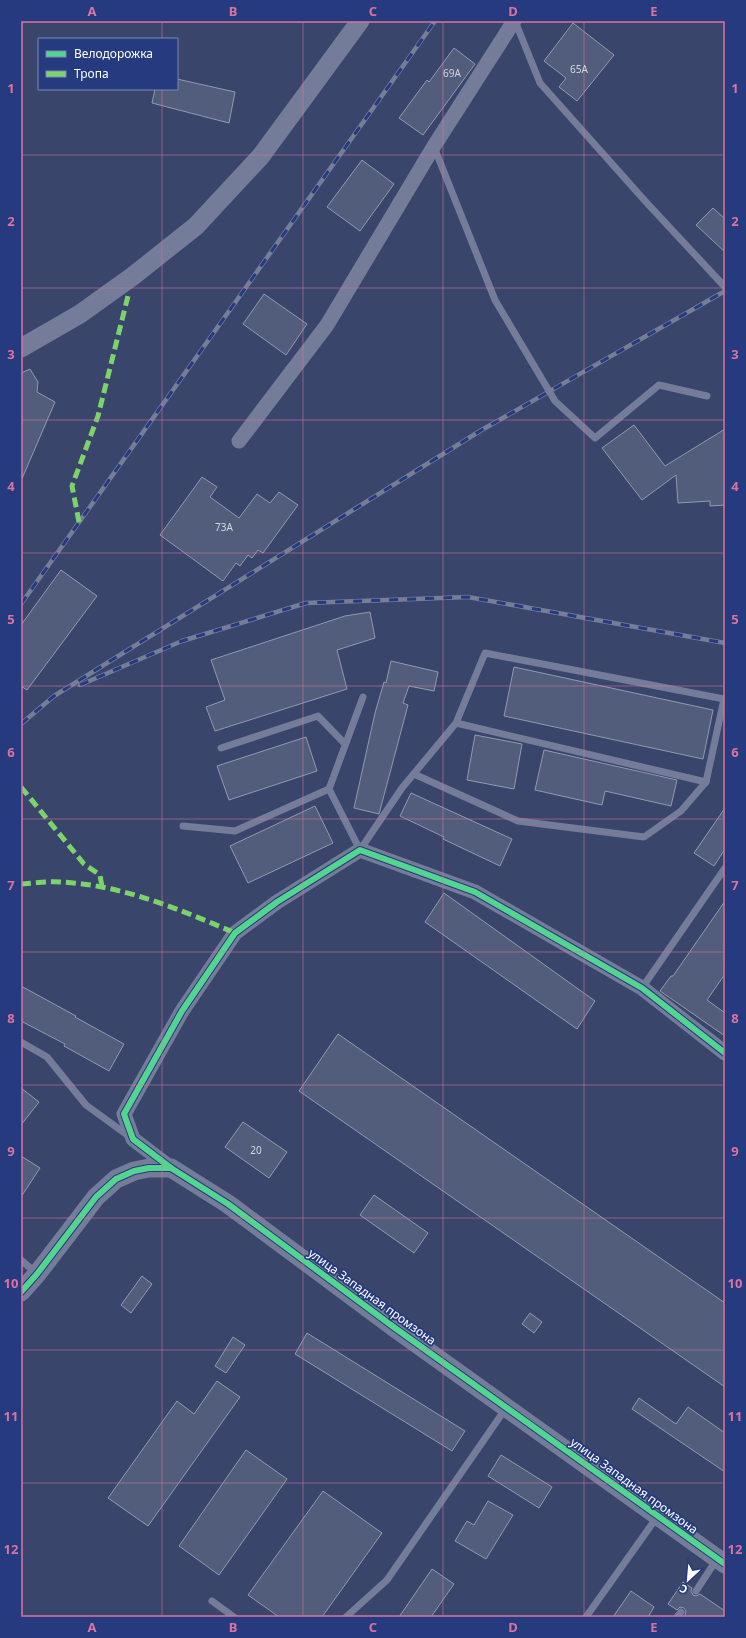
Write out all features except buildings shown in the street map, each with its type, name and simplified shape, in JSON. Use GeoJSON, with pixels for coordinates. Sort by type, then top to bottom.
{"type":"FeatureCollection","features":[{"type":"Feature","properties":{"kind":"street"},"geometry":{"type":"LineString","coordinates":[[21,348],[80,314],[133,276],[196,226],[261,156],[360,21]]}},
{"type":"Feature","properties":{"kind":"street"},"geometry":{"type":"LineString","coordinates":[[239,441],[327,325],[434,146],[514,21]]}},
{"type":"Feature","properties":{"kind":"street"},"geometry":{"type":"LineString","coordinates":[[171,1168],[133,1139],[124,1114],[182,1011],[234,934],[276,902],[360,850],[475,892],[642,988],[724,1051]]}},
{"type":"Feature","properties":{"kind":"street"},"geometry":{"type":"LineString","coordinates":[[21,1292],[37,1274],[96,1197],[116,1179],[134,1171],[149,1168],[171,1168]]}},
{"type":"Feature","properties":{"kind":"street","name":"улица Западная промзона"},"geometry":{"type":"LineString","coordinates":[[171,1168],[228,1204],[506,1408],[657,1517],[721,1561]]}},
{"type":"Feature","properties":{"kind":"lane"},"geometry":{"type":"LineString","coordinates":[[514,21],[540,83],[646,202],[725,287]]}},
{"type":"Feature","properties":{"kind":"lane"},"geometry":{"type":"LineString","coordinates":[[434,146],[495,300],[555,401],[595,438],[659,385],[707,396]]}},
{"type":"Feature","properties":{"kind":"lane"},"geometry":{"type":"LineString","coordinates":[[329,789],[360,850],[402,788],[456,723],[486,653],[724,699],[706,782],[681,811],[644,837],[518,821],[414,774]]}},
{"type":"Feature","properties":{"kind":"lane"},"geometry":{"type":"LineString","coordinates":[[183,826],[235,831],[329,789],[363,697]]}},
{"type":"Feature","properties":{"kind":"lane"},"geometry":{"type":"LineString","coordinates":[[221,748],[318,716],[345,744]]}},
{"type":"Feature","properties":{"kind":"lane"},"geometry":{"type":"LineString","coordinates":[[456,723],[706,782]]}},
{"type":"Feature","properties":{"kind":"lane"},"geometry":{"type":"LineString","coordinates":[[642,988],[725,868]]}},
{"type":"Feature","properties":{"kind":"lane"},"geometry":{"type":"LineString","coordinates":[[21,1042],[47,1057],[86,1105],[133,1139]]}},
{"type":"Feature","properties":{"kind":"lane"},"geometry":{"type":"LineString","coordinates":[[21,1260],[37,1274]]}},
{"type":"Feature","properties":{"kind":"lane"},"geometry":{"type":"LineString","coordinates":[[346,1617],[387,1580],[506,1408]]}},
{"type":"Feature","properties":{"kind":"lane"},"geometry":{"type":"LineString","coordinates":[[586,1617],[657,1517]]}},
{"type":"Feature","properties":{"kind":"lane"},"geometry":{"type":"LineString","coordinates":[[696,1591],[721,1561]]}},
{"type":"Feature","properties":{"kind":"lane"},"geometry":{"type":"LineString","coordinates":[[212,1601],[234,1617]]}},
{"type":"Feature","properties":{"kind":"railway"},"geometry":{"type":"LineString","coordinates":[[21,604],[435,21]]}},
{"type":"Feature","properties":{"kind":"railway"},"geometry":{"type":"LineString","coordinates":[[21,724],[54,696],[480,431],[725,291]]}},
{"type":"Feature","properties":{"kind":"railway"},"geometry":{"type":"LineString","coordinates":[[80,685],[182,641],[306,603],[468,597],[725,643]]}},
{"type":"Feature","properties":{"kind":"marked path"},"geometry":{"type":"LineString","coordinates":[[79,522],[72,486],[98,416],[128,296]]}},
{"type":"Feature","properties":{"kind":"marked path"},"geometry":{"type":"LineString","coordinates":[[21,787],[84,864],[100,875],[102,887]]}},
{"type":"Feature","properties":{"kind":"marked path"},"geometry":{"type":"LineString","coordinates":[[21,884],[41,882],[84,884],[128,893],[193,915],[235,933]]}},
{"type":"Feature","properties":{"kind":"cycle path"},"geometry":{"type":"LineString","coordinates":[[171,1168],[133,1139],[124,1114],[182,1011],[235,933],[277,902],[360,850],[475,892],[642,988],[725,1053]]}},
{"type":"Feature","properties":{"kind":"cycle path"},"geometry":{"type":"LineString","coordinates":[[21,1292],[37,1274],[96,1197],[116,1179],[134,1171],[149,1168],[171,1168],[228,1204],[395,1328],[725,1564]]}}]}
